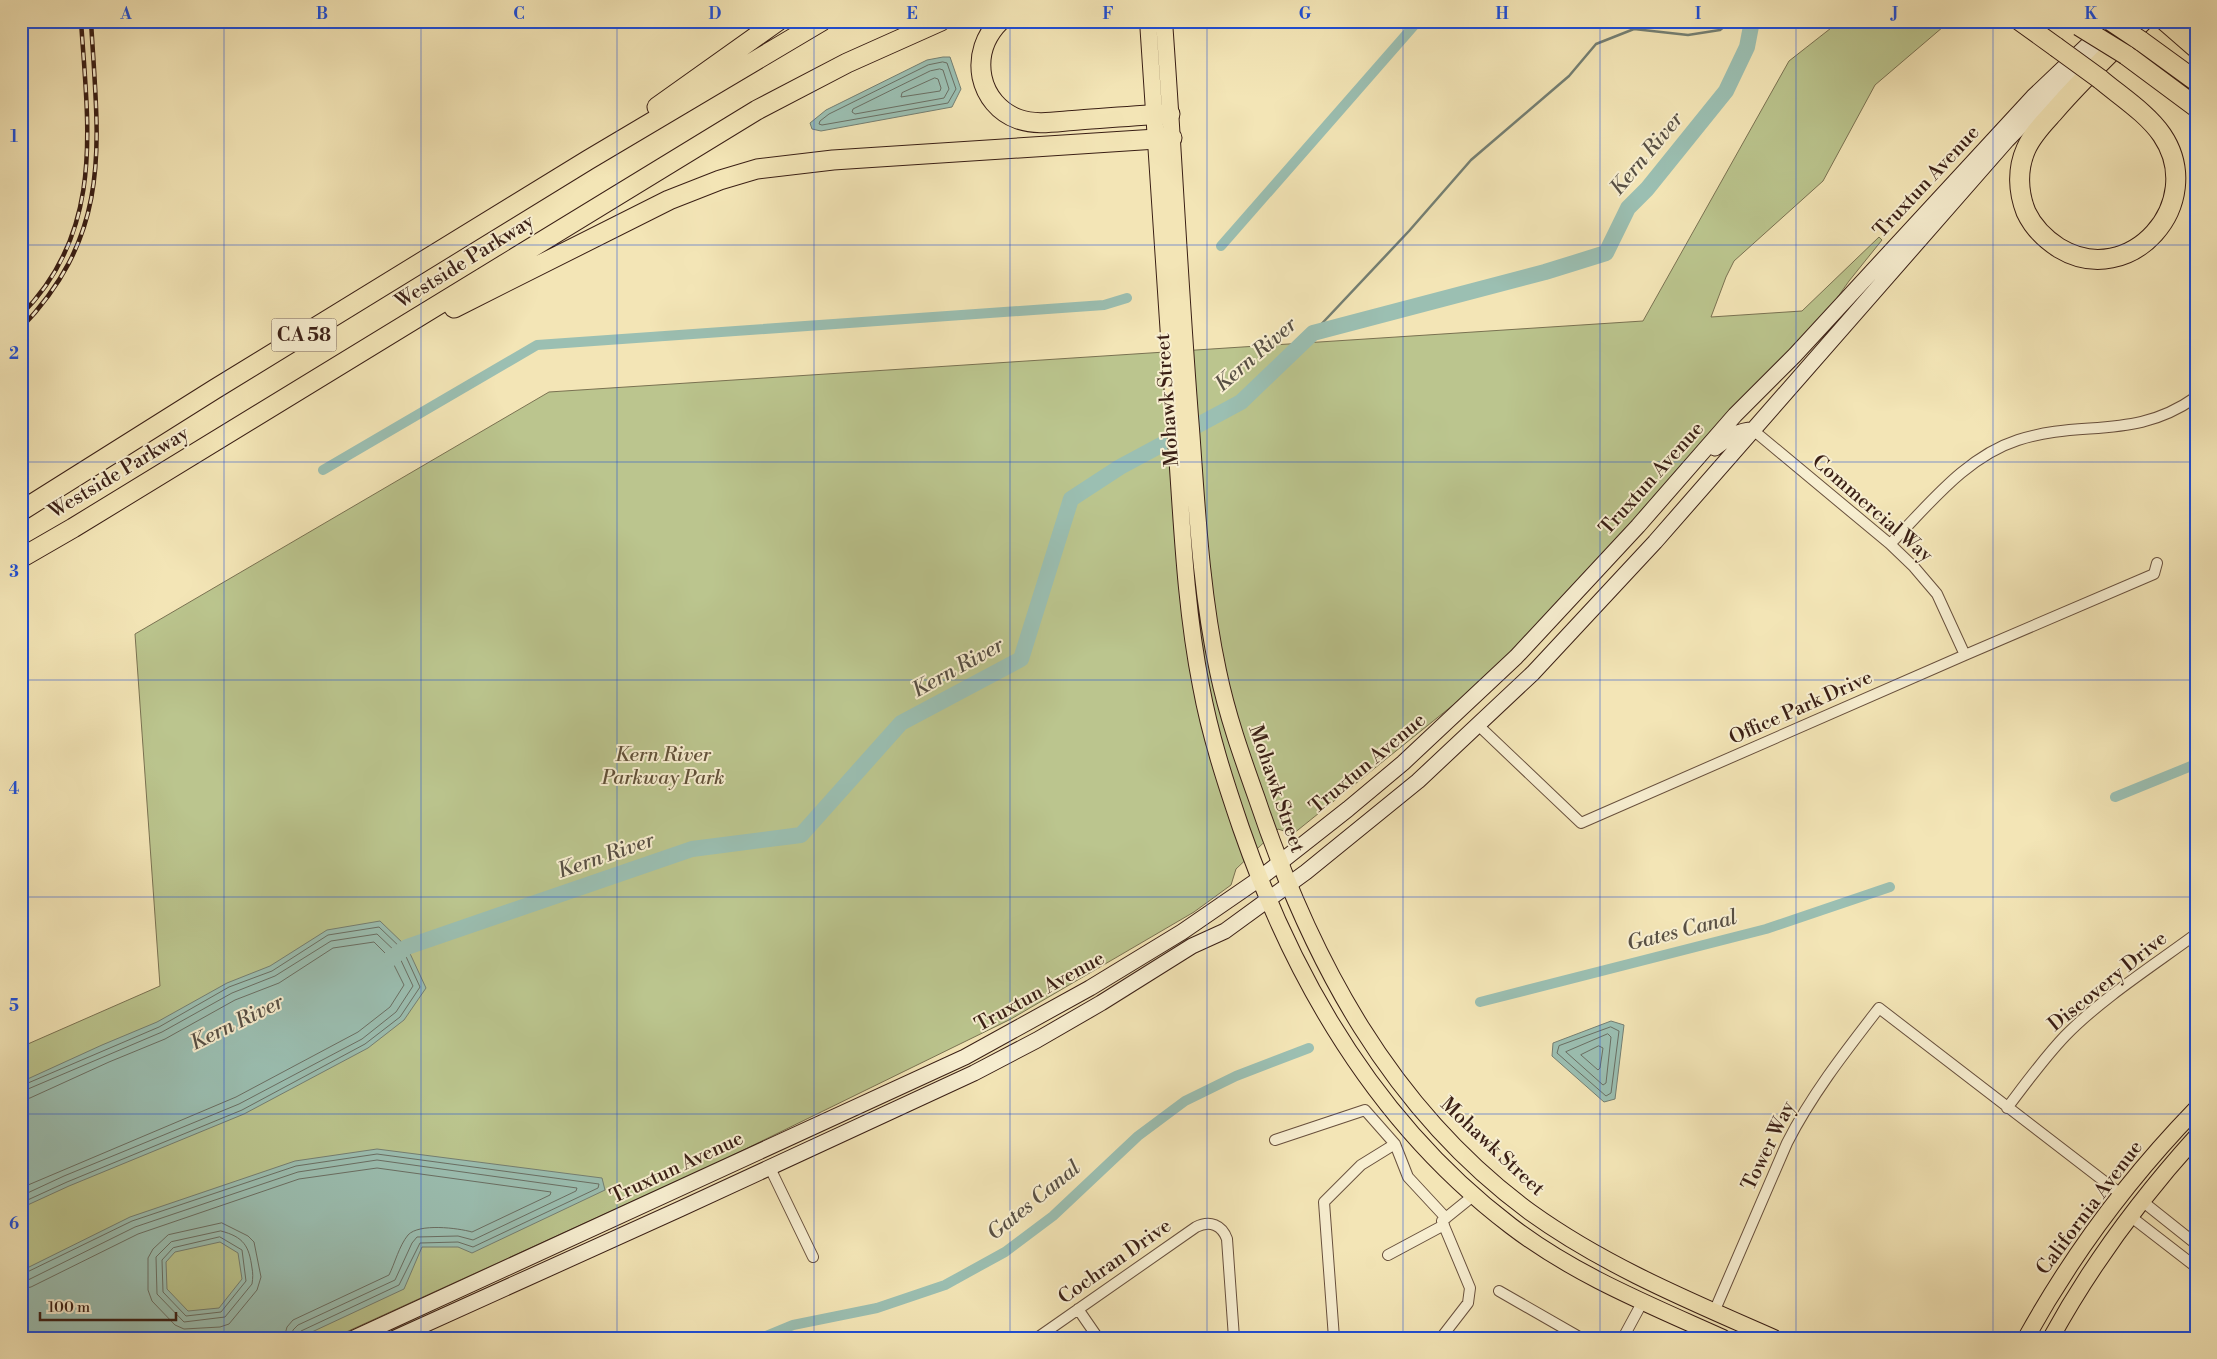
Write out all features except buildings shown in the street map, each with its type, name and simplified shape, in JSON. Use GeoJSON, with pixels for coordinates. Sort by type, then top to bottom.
{"type":"FeatureCollection","features":[{"type":"Feature","properties":{"kind":"highway"},"geometry":{"type":"LineString","coordinates":[[588,160],[682,88],[778,21]]}},
{"type":"Feature","properties":{"kind":"highway","name":"Westside Parkway"},"geometry":{"type":"LineString","coordinates":[[21,511],[215,389],[588,160],[822,21]]}},
{"type":"Feature","properties":{"kind":"highway","name":"Westside Parkway"},"geometry":{"type":"LineString","coordinates":[[21,558],[335,369],[756,110],[862,56],[941,21]]}},
{"type":"Feature","properties":{"kind":"highway"},"geometry":{"type":"LineString","coordinates":[[1000,21],[986,40],[982,55],[981,71],[988,92],[996,104],[1006,113],[1017,119],[1036,122],[1163,114]]}},
{"type":"Feature","properties":{"kind":"highway"},"geometry":{"type":"LineString","coordinates":[[2020,21],[2056,46],[2100,79],[2150,121],[2160,133],[2172,156],[2176,184],[2168,214],[2157,231],[2147,241],[2120,255],[2092,258],[2062,250],[2046,238],[2032,223],[2021,194],[2021,164],[2030,142],[2050,116],[2095,66],[2143,21]]}},
{"type":"Feature","properties":{"kind":"highway"},"geometry":{"type":"LineString","coordinates":[[2112,21],[2196,81]]}},
{"type":"Feature","properties":{"kind":"highway"},"geometry":{"type":"LineString","coordinates":[[2074,23],[2126,55],[2196,106]]}},
{"type":"Feature","properties":{"kind":"highway"},"geometry":{"type":"LineString","coordinates":[[2167,23],[2196,48]]}},
{"type":"Feature","properties":{"kind":"highway"},"geometry":{"type":"LineString","coordinates":[[335,369],[653,207],[739,174],[776,166],[834,160],[1164,138]]}},
{"type":"Feature","properties":{"kind":"main road","name":"Mohawk Street"},"geometry":{"type":"LineString","coordinates":[[1148,21],[1163,114]]}},
{"type":"Feature","properties":{"kind":"main road","name":"Mohawk Street"},"geometry":{"type":"LineString","coordinates":[[1164,21],[1163,114],[1178,359],[1185,563],[1200,684],[1213,742],[1268,900],[1311,992],[1361,1070],[1399,1120],[1434,1159],[1473,1196],[1512,1227],[1570,1266],[1600,1282],[1723,1338]]}},
{"type":"Feature","properties":{"kind":"main road","name":"Truxtun Avenue"},"geometry":{"type":"LineString","coordinates":[[354,1338],[940,1068],[1028,1024],[1152,951],[1259,878],[1348,809],[1402,763],[1516,657],[1694,464],[1735,414],[1795,355],[2033,97],[2112,21]]}},
{"type":"Feature","properties":{"kind":"main road","name":"Truxtun Avenue"},"geometry":{"type":"LineString","coordinates":[[395,1338],[957,1081],[1037,1040],[1101,1004],[1192,946],[1225,931],[1268,900],[1362,827],[1478,725],[1533,673],[1655,542],[2014,133],[2072,73],[2130,21]]}},
{"type":"Feature","properties":{"kind":"main road"},"geometry":{"type":"LineString","coordinates":[[1856,314],[1861,292],[1896,252],[1898,242]]}},
{"type":"Feature","properties":{"kind":"main road"},"geometry":{"type":"LineString","coordinates":[[1694,464],[1734,434],[1753,430],[1756,407],[1795,355]]}},
{"type":"Feature","properties":{"kind":"main road","name":"Mohawk Street"},"geometry":{"type":"LineString","coordinates":[[1178,359],[1200,554],[1218,673],[1233,728],[1278,863],[1310,934],[1344,1001],[1372,1046],[1438,1130],[1491,1180],[1528,1210],[1578,1244],[1616,1266],[1714,1312],[1769,1335]]}},
{"type":"Feature","properties":{"kind":"main road"},"geometry":{"type":"LineString","coordinates":[[1328,1018],[1355,1043],[1362,1047],[1372,1046]]}},
{"type":"Feature","properties":{"kind":"main road","name":"California Avenue"},"geometry":{"type":"LineString","coordinates":[[2026,1338],[2076,1259],[2122,1195],[2196,1110]]}},
{"type":"Feature","properties":{"kind":"main road"},"geometry":{"type":"LineString","coordinates":[[770,1168],[774,1157],[804,1131]]}},
{"type":"Feature","properties":{"kind":"main road","name":"California Avenue"},"geometry":{"type":"LineString","coordinates":[[2051,1338],[2090,1272],[2130,1216],[2196,1137]]}},
{"type":"Feature","properties":{"kind":"main road"},"geometry":{"type":"LineString","coordinates":[[1473,1196],[1484,1195],[1528,1210]]}},
{"type":"Feature","properties":{"kind":"main road"},"geometry":{"type":"LineString","coordinates":[[1671,1314],[1706,1316],[1714,1312]]}},
{"type":"Feature","properties":{"kind":"main road"},"geometry":{"type":"LineString","coordinates":[[361,1338],[383,1324]]}},
{"type":"Feature","properties":{"kind":"main road"},"geometry":{"type":"LineString","coordinates":[[1706,1330],[1719,1325],[1769,1335]]}},
{"type":"Feature","properties":{"kind":"street"},"geometry":{"type":"LineString","coordinates":[[1890,544],[1966,468],[2001,447],[2017,440],[2051,432],[2134,425],[2167,414],[2196,396]]}},
{"type":"Feature","properties":{"kind":"street","name":"Commercial Way"},"geometry":{"type":"LineString","coordinates":[[1753,430],[1890,544],[1914,567],[1937,594],[1965,655]]}},
{"type":"Feature","properties":{"kind":"street","name":"Office Park Drive"},"geometry":{"type":"LineString","coordinates":[[1478,725],[1581,823],[2154,574],[2157,563]]}},
{"type":"Feature","properties":{"kind":"street","name":"Discovery Drive"},"geometry":{"type":"LineString","coordinates":[[2007,1108],[2066,1035],[2100,1006],[2196,934]]}},
{"type":"Feature","properties":{"kind":"street","name":"Tower Way"},"geometry":{"type":"LineString","coordinates":[[1714,1312],[1800,1117],[1833,1068],[1879,1008],[2007,1108]]}},
{"type":"Feature","properties":{"kind":"street"},"geometry":{"type":"LineString","coordinates":[[2007,1108],[2122,1195]]}},
{"type":"Feature","properties":{"kind":"street"},"geometry":{"type":"LineString","coordinates":[[1275,1140],[1365,1110],[1395,1144],[1408,1177],[1445,1221],[1470,1288],[1468,1303],[1441,1338]]}},
{"type":"Feature","properties":{"kind":"street"},"geometry":{"type":"LineString","coordinates":[[1334,1338],[1324,1202],[1361,1165],[1395,1144]]}},
{"type":"Feature","properties":{"kind":"street"},"geometry":{"type":"LineString","coordinates":[[770,1168],[813,1257]]}},
{"type":"Feature","properties":{"kind":"street"},"geometry":{"type":"LineString","coordinates":[[1388,1255],[1445,1221],[1473,1196]]}},
{"type":"Feature","properties":{"kind":"street"},"geometry":{"type":"LineString","coordinates":[[2142,1201],[2196,1244]]}},
{"type":"Feature","properties":{"kind":"street"},"geometry":{"type":"LineString","coordinates":[[2130,1216],[2196,1267]]}},
{"type":"Feature","properties":{"kind":"street","name":"Cochran Drive"},"geometry":{"type":"LineString","coordinates":[[1037,1338],[1202,1224],[1216,1225],[1225,1233],[1228,1239],[1234,1338]]}},
{"type":"Feature","properties":{"kind":"street"},"geometry":{"type":"LineString","coordinates":[[1499,1291],[1581,1338]]}},
{"type":"Feature","properties":{"kind":"street"},"geometry":{"type":"LineString","coordinates":[[1623,1338],[1642,1301]]}},
{"type":"Feature","properties":{"kind":"street"},"geometry":{"type":"LineString","coordinates":[[1078,1309],[1098,1338]]}},
{"type":"Feature","properties":{"kind":"green space","name":"Kern River Parkway Park"},"geometry":{"type":"Polygon","coordinates":[[[1840,21],[1950,21],[1875,85],[1823,181],[1734,261],[1711,317],[1802,311],[1879,237],[1882,240],[1828,311],[1508,655],[1463,697],[1293,834],[1278,829],[1236,869],[1231,885],[1194,912],[1011,1019],[719,1162],[333,1338],[21,1338],[21,1047],[160,986],[135,634],[549,392],[1643,321],[1789,61],[1840,21]]]}},
{"type":"Feature","properties":{"kind":"water"},"geometry":{"type":"Polygon","coordinates":[[[950,57],[961,89],[952,107],[821,131],[812,129],[810,123],[826,110],[927,60],[950,57]]]}},
{"type":"Feature","properties":{"kind":"water"},"geometry":{"type":"Polygon","coordinates":[[[380,921],[407,947],[426,988],[404,1020],[368,1048],[244,1114],[69,1186],[21,1208],[21,1082],[157,1022],[227,983],[270,966],[327,930],[380,921]]]}},
{"type":"Feature","properties":{"kind":"water"},"geometry":{"type":"Polygon","coordinates":[[[1611,1021],[1624,1025],[1615,1099],[1604,1102],[1552,1056],[1553,1043],[1611,1021]]]}},
{"type":"Feature","properties":{"kind":"water"},"geometry":{"type":"Polygon","coordinates":[[[377,1149],[602,1178],[605,1190],[472,1253],[458,1247],[422,1247],[404,1289],[299,1338],[21,1338],[21,1271],[130,1217],[295,1161],[377,1149]],[[220,1242],[175,1252],[166,1262],[167,1289],[188,1311],[219,1308],[242,1279],[238,1253],[220,1242]]]}},
{"type":"Feature","properties":{"kind":"waterway"},"geometry":{"type":"LineString","coordinates":[[1221,246],[1418,21]]}},
{"type":"Feature","properties":{"kind":"waterway"},"geometry":{"type":"LineString","coordinates":[[1313,333],[1409,231],[1471,160],[1569,76],[1596,44],[1634,29],[1688,35],[1720,30],[1731,21]]}},
{"type":"Feature","properties":{"kind":"waterway","name":"Kern River"},"geometry":{"type":"LineString","coordinates":[[390,959],[407,947],[692,849],[801,835],[901,723],[1021,659],[1071,499],[1120,467],[1241,402],[1313,333],[1545,272],[1606,253],[1628,208],[1647,189],[1726,91],[1747,47],[1752,21]]}},
{"type":"Feature","properties":{"kind":"waterway"},"geometry":{"type":"LineString","coordinates":[[323,470],[537,345],[1104,305],[1127,298]]}},
{"type":"Feature","properties":{"kind":"waterway"},"geometry":{"type":"LineString","coordinates":[[2115,797],[2196,764]]}},
{"type":"Feature","properties":{"kind":"waterway","name":"Gates Canal"},"geometry":{"type":"LineString","coordinates":[[1480,1002],[1766,929],[1890,887]]}},
{"type":"Feature","properties":{"kind":"waterway","name":"Gates Canal"},"geometry":{"type":"LineString","coordinates":[[761,1338],[793,1325],[877,1308],[945,1285],[1005,1252],[1053,1216],[1138,1136],[1185,1101],[1236,1076],[1309,1048]]}},
{"type":"Feature","properties":{"kind":"railway"},"geometry":{"type":"LineString","coordinates":[[21,315],[48,283],[67,249],[79,213],[85,176],[87,138],[81,21]]}},
{"type":"Feature","properties":{"kind":"railway"},"geometry":{"type":"LineString","coordinates":[[21,328],[51,292],[72,256],[86,221],[94,184],[96,147],[96,107],[91,21]]}}]}
